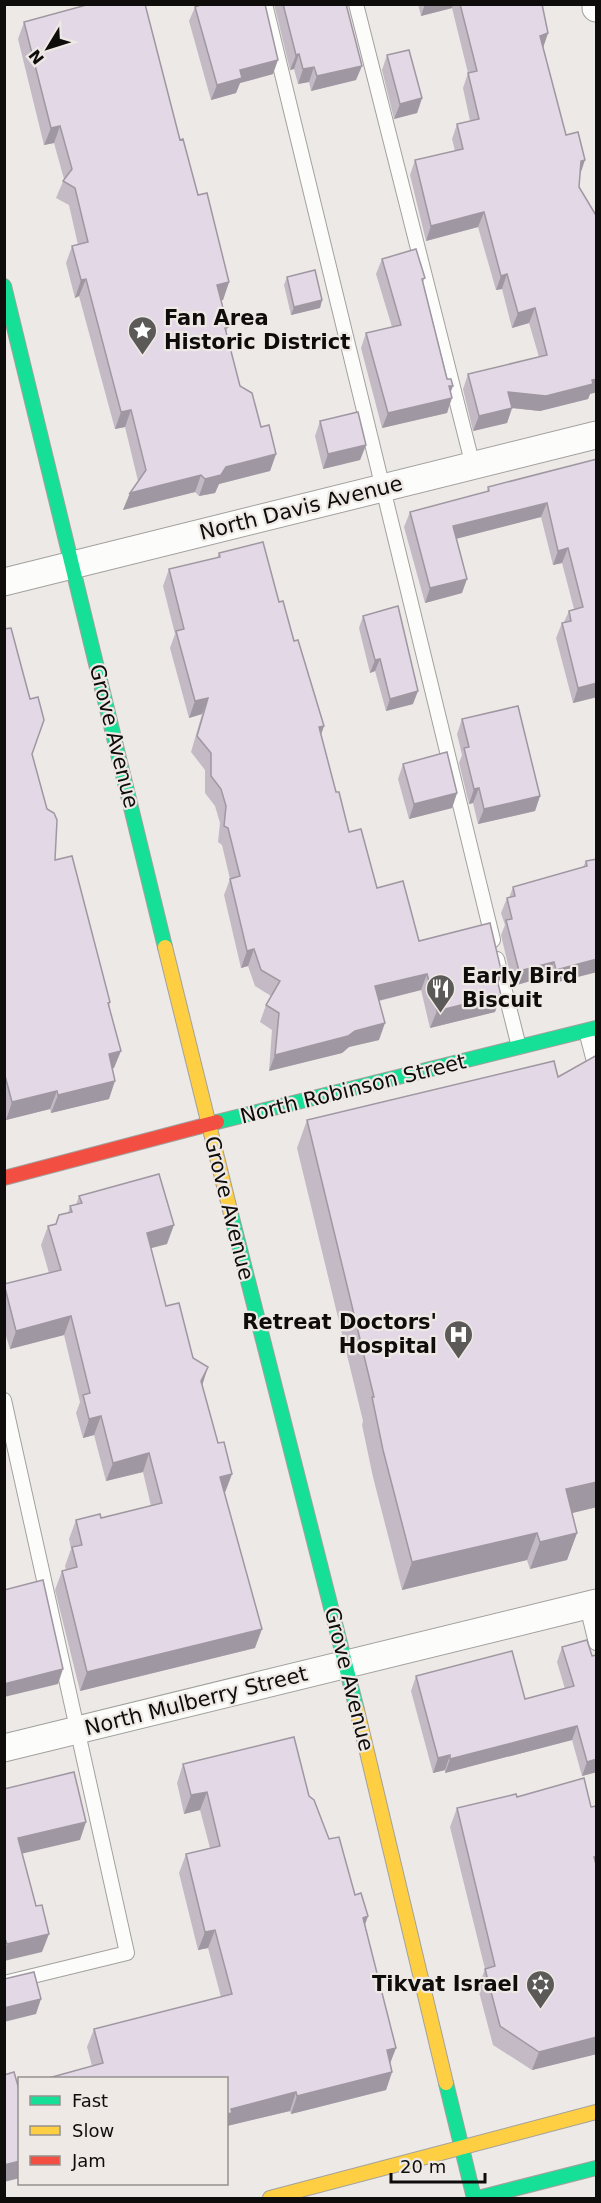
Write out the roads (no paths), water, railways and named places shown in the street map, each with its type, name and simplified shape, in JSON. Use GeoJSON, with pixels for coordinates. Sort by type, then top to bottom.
{"type":"FeatureCollection","features":[{"type":"Feature","properties":{"kind":"street","name":"Grove Avenue"},"geometry":{"type":"LineString","coordinates":[[4,286],[208,1124],[346,1665],[461,2147],[476,2199]]}},
{"type":"Feature","properties":{"kind":"street","name":"North Davis Avenue"},"geometry":{"type":"LineString","coordinates":[[4,582],[597,435]]}},
{"type":"Feature","properties":{"kind":"street","name":"North Robinson Street"},"geometry":{"type":"LineString","coordinates":[[4,1178],[208,1124],[591,1030]]}},
{"type":"Feature","properties":{"kind":"street","name":"North Mulberry Street"},"geometry":{"type":"LineString","coordinates":[[4,1748],[592,1604]]}},
{"type":"Feature","properties":{"kind":"street"},"geometry":{"type":"LineString","coordinates":[[270,2199],[597,2112]]}},
{"type":"Feature","properties":{"kind":"street"},"geometry":{"type":"LineString","coordinates":[[476,2199],[597,2168]]}},
{"type":"Feature","properties":{"kind":"lane"},"geometry":{"type":"LineString","coordinates":[[265,4],[519,1047]]}},
{"type":"Feature","properties":{"kind":"lane"},"geometry":{"type":"LineString","coordinates":[[356,4],[473,465]]}},
{"type":"Feature","properties":{"kind":"lane"},"geometry":{"type":"LineString","coordinates":[[591,1030],[597,1069]]}},
{"type":"Feature","properties":{"kind":"lane"},"geometry":{"type":"LineString","coordinates":[[4,1400],[127,1953],[4,1983]]}},
{"type":"Feature","properties":{"kind":"lane"},"geometry":{"type":"LineString","coordinates":[[592,1604],[597,1643]]}},
{"type":"Feature","properties":{"kind":"place","name":"Fan Area Historic District"},"geometry":{"type":"Point","coordinates":[143,356]}},
{"type":"Feature","properties":{"kind":"place","name":"Early Bird Biscuit"},"geometry":{"type":"Point","coordinates":[441,1014]}},
{"type":"Feature","properties":{"kind":"place","name":"Retreat Doctors' Hospital"},"geometry":{"type":"Point","coordinates":[458,1360]}},
{"type":"Feature","properties":{"kind":"place","name":"Tikvat Israel"},"geometry":{"type":"Point","coordinates":[540,2010]}}]}
